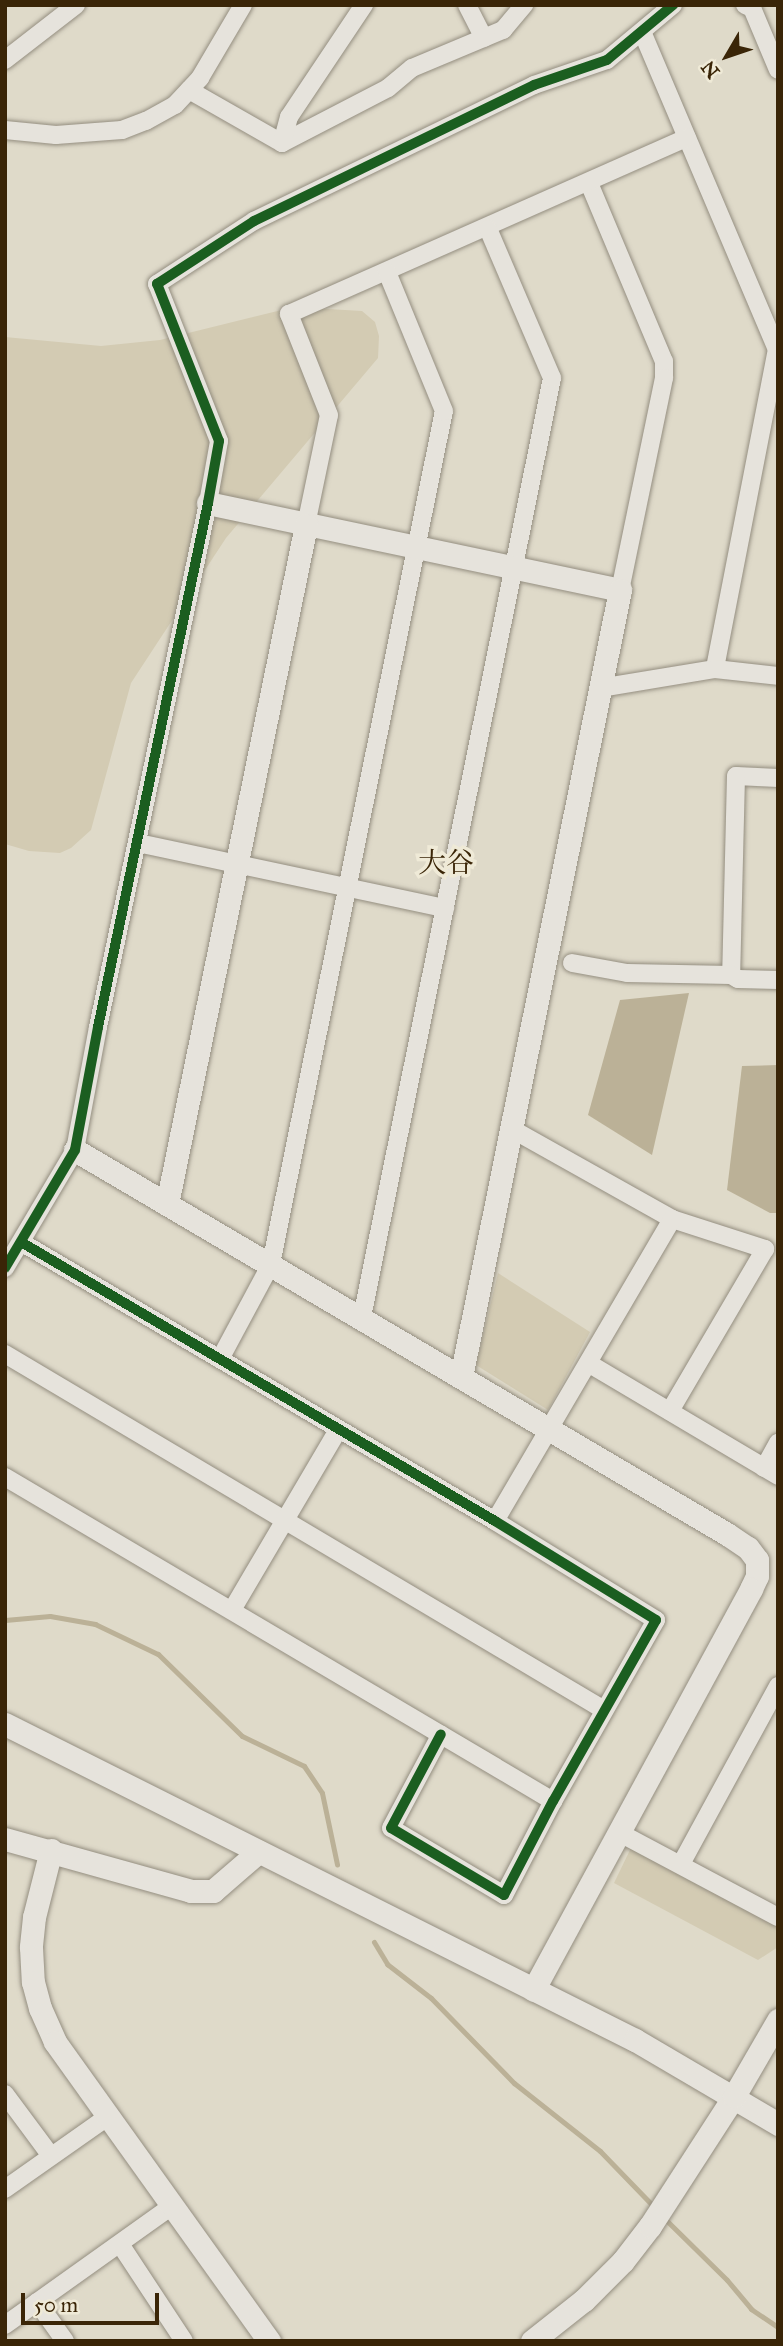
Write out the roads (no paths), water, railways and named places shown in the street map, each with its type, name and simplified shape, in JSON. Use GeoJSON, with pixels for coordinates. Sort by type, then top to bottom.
{"type":"FeatureCollection","features":[{"type":"Feature","properties":{"kind":"street"},"geometry":{"type":"LineString","coordinates":[[5,60],[76,5]]}},
{"type":"Feature","properties":{"kind":"street"},"geometry":{"type":"LineString","coordinates":[[5,130],[56,135],[122,130],[175,105],[200,78],[243,5]]}},
{"type":"Feature","properties":{"kind":"street"},"geometry":{"type":"LineString","coordinates":[[282,143],[289,117],[364,5]]}},
{"type":"Feature","properties":{"kind":"street"},"geometry":{"type":"LineString","coordinates":[[467,5],[484,38]]}},
{"type":"Feature","properties":{"kind":"street"},"geometry":{"type":"LineString","coordinates":[[282,143],[388,88],[412,68],[503,30],[524,5]]}},
{"type":"Feature","properties":{"kind":"street"},"geometry":{"type":"LineString","coordinates":[[5,1268],[75,1150],[219,441],[157,284],[254,221],[534,85],[607,60],[642,34],[673,5]]}},
{"type":"Feature","properties":{"kind":"street"},"geometry":{"type":"LineString","coordinates":[[745,5],[752,8],[778,70]]}},
{"type":"Feature","properties":{"kind":"street"},"geometry":{"type":"LineString","coordinates":[[642,34],[777,349],[715,669]]}},
{"type":"Feature","properties":{"kind":"street"},"geometry":{"type":"LineString","coordinates":[[189,90],[282,143]]}},
{"type":"Feature","properties":{"kind":"street"},"geometry":{"type":"LineString","coordinates":[[167,1204],[329,415],[289,314],[488,229],[687,138]]}},
{"type":"Feature","properties":{"kind":"street"},"geometry":{"type":"LineString","coordinates":[[461,1377],[664,378],[664,361],[589,183]]}},
{"type":"Feature","properties":{"kind":"street"},"geometry":{"type":"LineString","coordinates":[[362,1317],[552,378],[488,229]]}},
{"type":"Feature","properties":{"kind":"street"},"geometry":{"type":"LineString","coordinates":[[220,1359],[271,1264],[414,547],[444,411],[387,272]]}},
{"type":"Feature","properties":{"kind":"street"},"geometry":{"type":"LineString","coordinates":[[208,503],[306,526],[620,590]]}},
{"type":"Feature","properties":{"kind":"street"},"geometry":{"type":"LineString","coordinates":[[600,688],[715,669],[778,676]]}},
{"type":"Feature","properties":{"kind":"street"},"geometry":{"type":"LineString","coordinates":[[731,975],[736,775],[778,778]]}},
{"type":"Feature","properties":{"kind":"street"},"geometry":{"type":"LineString","coordinates":[[138,843],[345,889],[445,908]]}},
{"type":"Feature","properties":{"kind":"street"},"geometry":{"type":"LineString","coordinates":[[572,963],[627,973],[731,975],[738,979],[778,980]]}},
{"type":"Feature","properties":{"kind":"street"},"geometry":{"type":"LineString","coordinates":[[510,1128],[672,1219],[771,1249],[670,1411]]}},
{"type":"Feature","properties":{"kind":"street"},"geometry":{"type":"LineString","coordinates":[[75,1150],[727,1534],[748,1548],[757,1560],[757,1576],[751,1589],[533,1990]]}},
{"type":"Feature","properties":{"kind":"street"},"geometry":{"type":"LineString","coordinates":[[495,1521],[672,1219]]}},
{"type":"Feature","properties":{"kind":"street"},"geometry":{"type":"LineString","coordinates":[[21,1242],[495,1521],[656,1620],[553,1801],[505,1895],[391,1828],[441,1734]]}},
{"type":"Feature","properties":{"kind":"street"},"geometry":{"type":"LineString","coordinates":[[5,1354],[604,1710]]}},
{"type":"Feature","properties":{"kind":"street"},"geometry":{"type":"LineString","coordinates":[[588,1363],[771,1472],[778,1443]]}},
{"type":"Feature","properties":{"kind":"street"},"geometry":{"type":"LineString","coordinates":[[232,1610],[338,1430]]}},
{"type":"Feature","properties":{"kind":"street"},"geometry":{"type":"LineString","coordinates":[[5,1476],[553,1801]]}},
{"type":"Feature","properties":{"kind":"street"},"geometry":{"type":"LineString","coordinates":[[681,1864],[778,1686]]}},
{"type":"Feature","properties":{"kind":"street"},"geometry":{"type":"LineString","coordinates":[[5,1724],[635,2040],[778,2124]]}},
{"type":"Feature","properties":{"kind":"street"},"geometry":{"type":"LineString","coordinates":[[618,1832],[778,1917]]}},
{"type":"Feature","properties":{"kind":"street"},"geometry":{"type":"LineString","coordinates":[[5,1839],[191,1891],[213,1891],[258,1852]]}},
{"type":"Feature","properties":{"kind":"street"},"geometry":{"type":"LineString","coordinates":[[51,1850],[34,1917],[33,1982],[40,2008],[55,2042],[269,2341]]}},
{"type":"Feature","properties":{"kind":"street"},"geometry":{"type":"LineString","coordinates":[[532,2341],[583,2301],[623,2261],[672,2196],[778,2020]]}},
{"type":"Feature","properties":{"kind":"street"},"geometry":{"type":"LineString","coordinates":[[5,2094],[51,2155]]}},
{"type":"Feature","properties":{"kind":"street"},"geometry":{"type":"LineString","coordinates":[[5,2189],[109,2116]]}},
{"type":"Feature","properties":{"kind":"street"},"geometry":{"type":"LineString","coordinates":[[5,2325],[172,2206]]}},
{"type":"Feature","properties":{"kind":"street"},"geometry":{"type":"LineString","coordinates":[[120,2244],[184,2341]]}},
{"type":"Feature","properties":{"kind":"street"},"geometry":{"type":"LineString","coordinates":[[37,2302],[65,2341]]}},
{"type":"Feature","properties":{"kind":"waterway"},"geometry":{"type":"LineString","coordinates":[[5,1620],[50,1616],[95,1624],[158,1654],[242,1736],[304,1766],[322,1793],[337,1864]]}},
{"type":"Feature","properties":{"kind":"waterway"},"geometry":{"type":"LineString","coordinates":[[374,1942],[387,1964],[431,1998],[514,2083],[600,2151],[655,2208]]}},
{"type":"Feature","properties":{"kind":"waterway"},"geometry":{"type":"LineString","coordinates":[[664,2218],[727,2280],[751,2309],[778,2327]]}},
{"type":"Feature","properties":{"kind":"district","name":"大谷"},"geometry":{"type":"Point","coordinates":[446,863]}}]}
